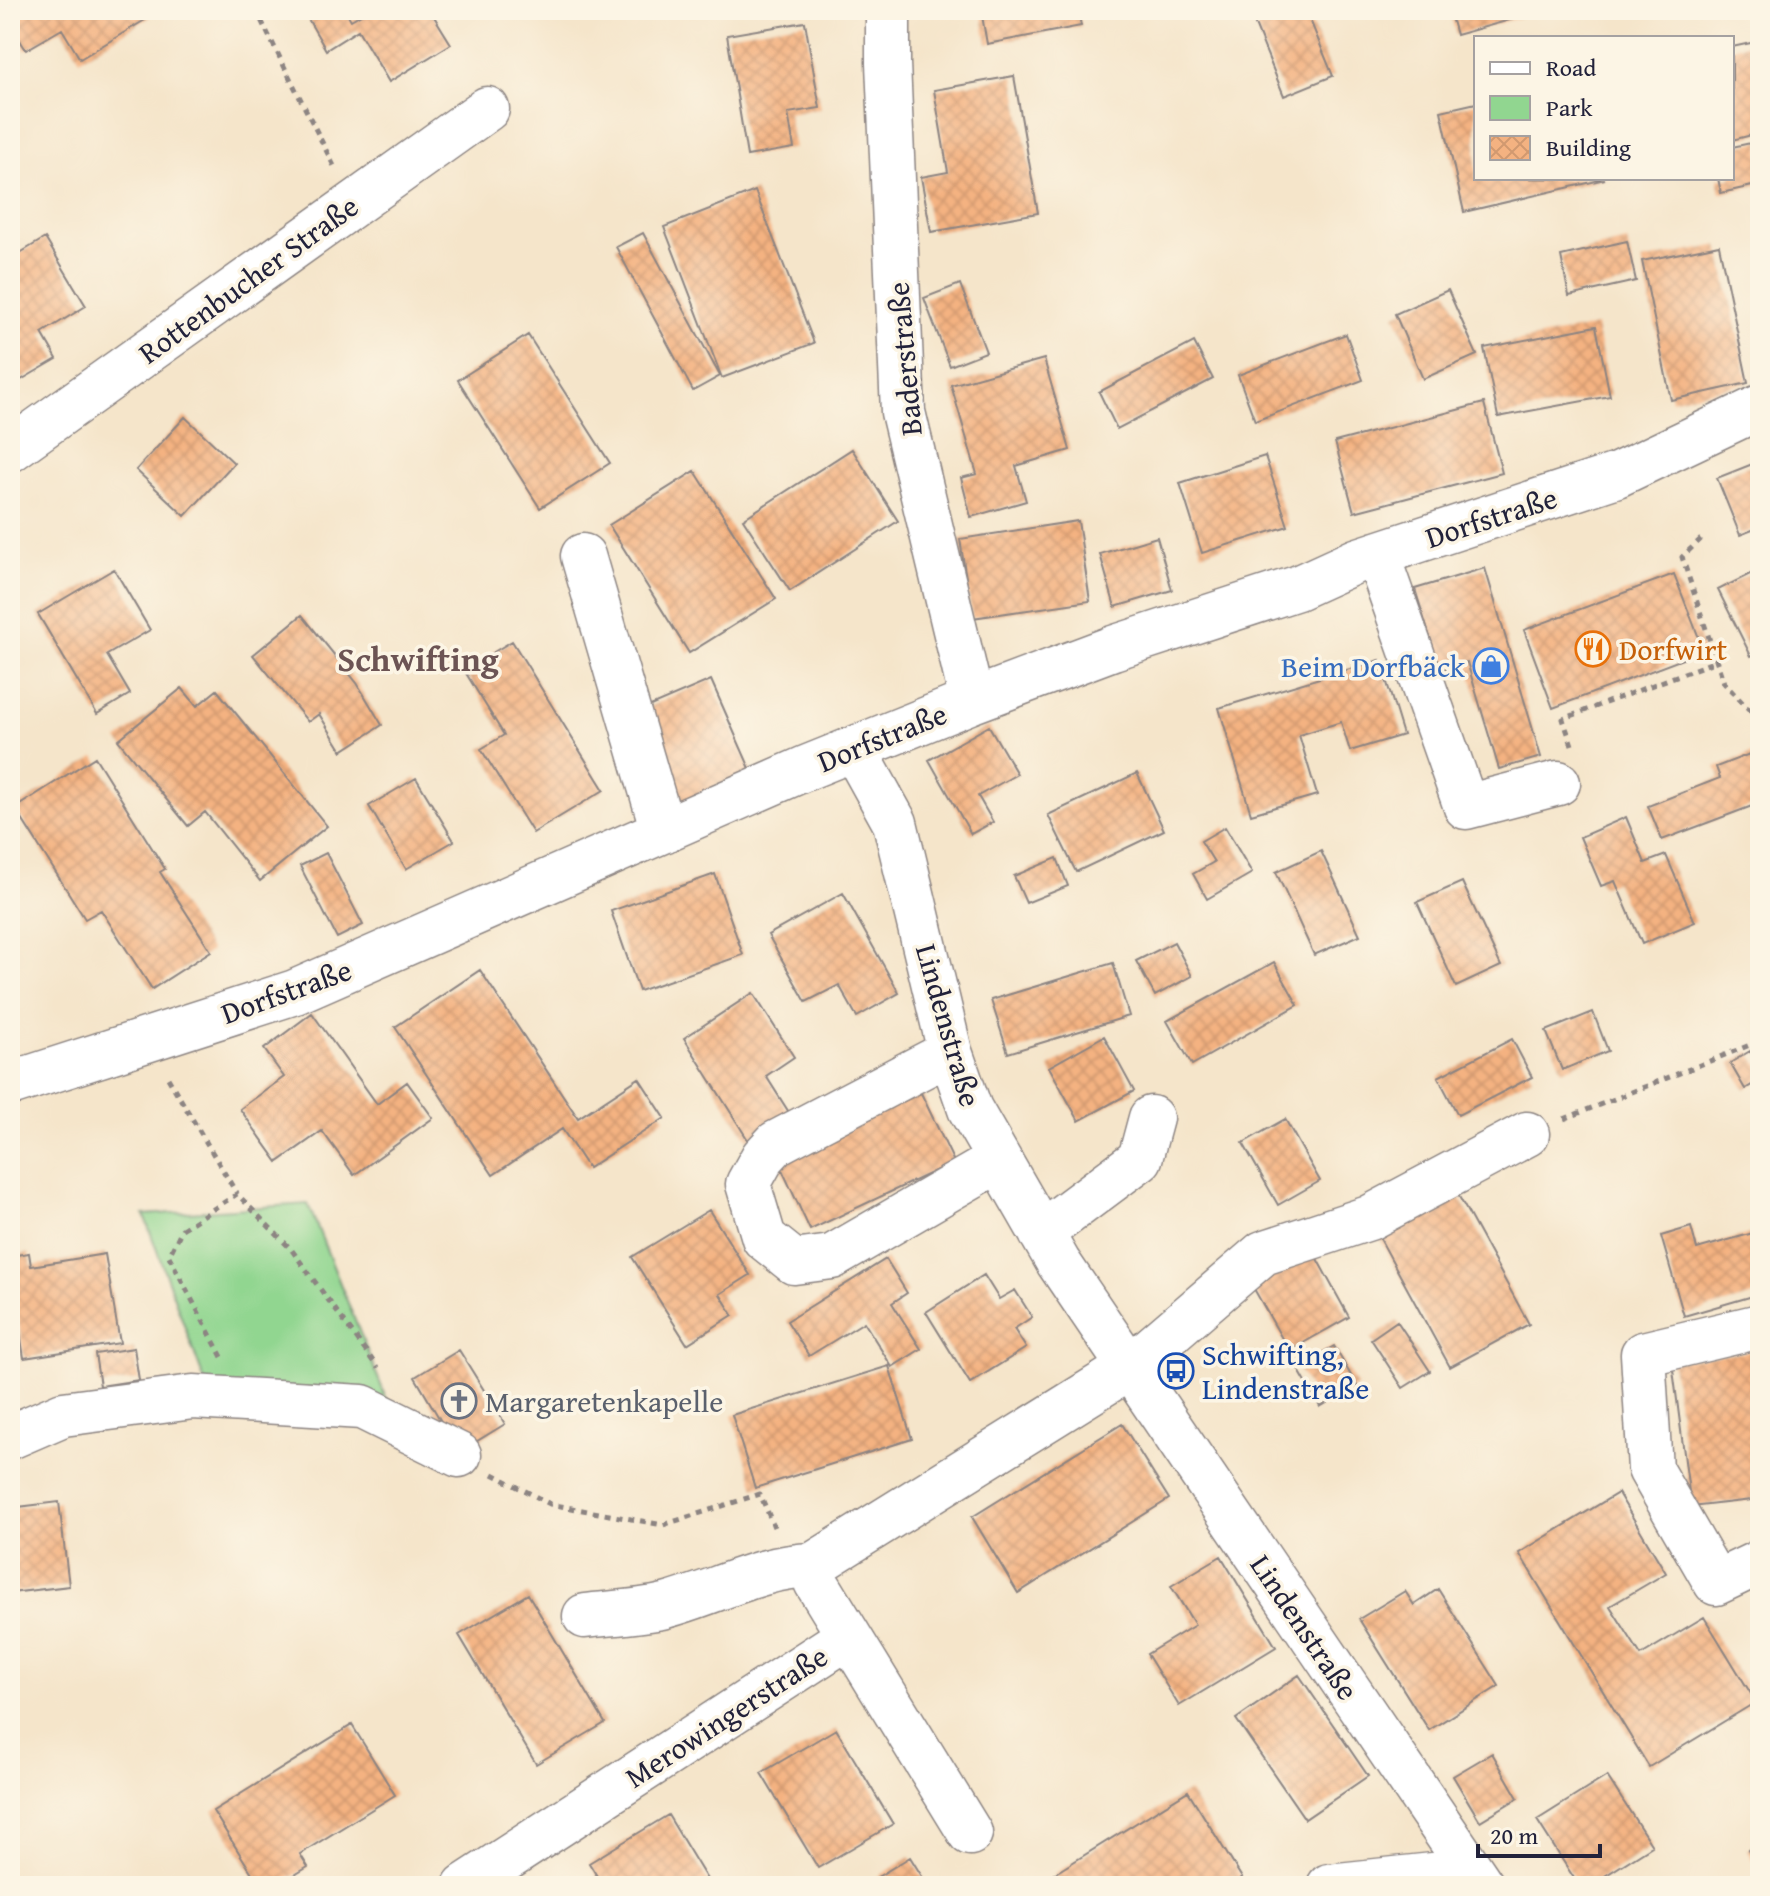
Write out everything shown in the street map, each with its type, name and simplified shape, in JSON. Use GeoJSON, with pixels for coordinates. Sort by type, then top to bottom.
{"type":"FeatureCollection","features":[{"type":"Feature","properties":{"kind":"street","name":"Baderstraße"},"geometry":{"type":"LineString","coordinates":[[888,10],[887,48],[903,412],[972,701]]}},
{"type":"Feature","properties":{"kind":"street","name":"Rottenbucher Straße"},"geometry":{"type":"LineString","coordinates":[[10,450],[487,109]]}},
{"type":"Feature","properties":{"kind":"street","name":"Dorfstraße"},"geometry":{"type":"LineString","coordinates":[[10,1084],[295,992],[663,831],[972,701],[1113,648],[1297,588],[1377,554],[1617,475],[1760,407]]}},
{"type":"Feature","properties":{"kind":"street"},"geometry":{"type":"LineString","coordinates":[[1377,554],[1466,807],[1558,783]]}},
{"type":"Feature","properties":{"kind":"street"},"geometry":{"type":"LineString","coordinates":[[583,556],[663,831]]}},
{"type":"Feature","properties":{"kind":"street","name":"Lindenstraße"},"geometry":{"type":"LineString","coordinates":[[854,749],[895,823],[950,1052],[970,1109],[1041,1233],[1129,1368],[1476,1878]]}},
{"type":"Feature","properties":{"kind":"street"},"geometry":{"type":"LineString","coordinates":[[950,1052],[776,1143],[763,1157],[748,1184],[764,1238],[794,1262],[832,1257],[999,1160]]}},
{"type":"Feature","properties":{"kind":"street"},"geometry":{"type":"LineString","coordinates":[[1041,1233],[1140,1159],[1151,1118]]}},
{"type":"Feature","properties":{"kind":"street"},"geometry":{"type":"LineString","coordinates":[[585,1616],[664,1606],[728,1582],[788,1565],[813,1565],[1129,1368],[1263,1253],[1369,1218],[1527,1134]]}},
{"type":"Feature","properties":{"kind":"street"},"geometry":{"type":"LineString","coordinates":[[1760,1326],[1643,1354],[1650,1469],[1716,1583],[1760,1562]]}},
{"type":"Feature","properties":{"kind":"street"},"geometry":{"type":"LineString","coordinates":[[10,1437],[63,1414],[193,1397],[362,1407],[459,1455]]}},
{"type":"Feature","properties":{"kind":"street","name":"Merowingerstraße"},"geometry":{"type":"LineString","coordinates":[[468,1885],[849,1636],[816,1582],[813,1565]]}},
{"type":"Feature","properties":{"kind":"street"},"geometry":{"type":"LineString","coordinates":[[849,1636],[970,1833]]}},
{"type":"Feature","properties":{"kind":"street"},"geometry":{"type":"LineString","coordinates":[[1329,1886],[1476,1878]]}},
{"type":"Feature","properties":{"kind":"path"},"geometry":{"type":"LineString","coordinates":[[256,10],[353,203]]}},
{"type":"Feature","properties":{"kind":"path"},"geometry":{"type":"LineString","coordinates":[[1701,539],[1682,557],[1724,683],[1760,721]]}},
{"type":"Feature","properties":{"kind":"path"},"geometry":{"type":"LineString","coordinates":[[1558,783],[1582,774],[1563,719],[1716,661]]}},
{"type":"Feature","properties":{"kind":"path"},"geometry":{"type":"LineString","coordinates":[[147,1040],[237,1194],[291,1249],[385,1377],[412,1432]]}},
{"type":"Feature","properties":{"kind":"path"},"geometry":{"type":"LineString","coordinates":[[1527,1134],[1760,1041]]}},
{"type":"Feature","properties":{"kind":"path"},"geometry":{"type":"LineString","coordinates":[[237,1194],[182,1229],[169,1256],[232,1375],[241,1400]]}},
{"type":"Feature","properties":{"kind":"path"},"geometry":{"type":"LineString","coordinates":[[459,1455],[550,1504],[663,1525],[760,1494],[782,1546],[813,1565]]}},
{"type":"Feature","properties":{"kind":"green space"},"geometry":{"type":"Polygon","coordinates":[[[308,1204],[387,1400],[209,1393],[144,1215],[308,1204]]]}},
{"type":"Feature","properties":{"kind":"building"},"geometry":{"type":"Polygon","coordinates":[[[10,10],[146,10],[150,17],[80,59],[62,29],[26,50],[10,24],[10,10]]]}},
{"type":"Feature","properties":{"kind":"building"},"geometry":{"type":"Polygon","coordinates":[[[345,10],[351,20],[368,10],[430,10],[451,44],[389,82],[358,30],[326,50],[304,12],[345,10]]]}},
{"type":"Feature","properties":{"kind":"building"},"geometry":{"type":"Polygon","coordinates":[[[981,10],[1078,10],[1081,26],[987,44],[981,10]]]}},
{"type":"Feature","properties":{"kind":"building"},"geometry":{"type":"Polygon","coordinates":[[[1249,10],[1306,10],[1333,76],[1284,96],[1249,10]]]}},
{"type":"Feature","properties":{"kind":"building"},"geometry":{"type":"Polygon","coordinates":[[[1449,10],[1542,10],[1542,11],[1456,35],[1449,10]]]}},
{"type":"Feature","properties":{"kind":"building"},"geometry":{"type":"Polygon","coordinates":[[[805,22],[820,108],[788,113],[794,148],[747,156],[727,35],[805,22]]]}},
{"type":"Feature","properties":{"kind":"building"},"geometry":{"type":"Polygon","coordinates":[[[1760,41],[1760,133],[1734,140],[1734,47],[1760,41]]]}},
{"type":"Feature","properties":{"kind":"building"},"geometry":{"type":"Polygon","coordinates":[[[1014,76],[1038,213],[931,232],[921,177],[948,172],[934,90],[1014,76]]]}},
{"type":"Feature","properties":{"kind":"building"},"geometry":{"type":"Polygon","coordinates":[[[1474,103],[1474,180],[1601,180],[1464,212],[1441,111],[1474,103]]]}},
{"type":"Feature","properties":{"kind":"building"},"geometry":{"type":"Polygon","coordinates":[[[1760,141],[1760,191],[1757,185],[1721,193],[1718,180],[1734,180],[1734,147],[1760,141]]]}},
{"type":"Feature","properties":{"kind":"building"},"geometry":{"type":"Polygon","coordinates":[[[755,191],[814,343],[722,378],[664,227],[755,191]]]}},
{"type":"Feature","properties":{"kind":"building"},"geometry":{"type":"Polygon","coordinates":[[[643,233],[720,376],[693,391],[616,247],[643,233]]]}},
{"type":"Feature","properties":{"kind":"building"},"geometry":{"type":"Polygon","coordinates":[[[45,238],[86,306],[42,333],[57,359],[21,380],[10,362],[10,259],[45,238]]]}},
{"type":"Feature","properties":{"kind":"building"},"geometry":{"type":"Polygon","coordinates":[[[1627,241],[1636,281],[1569,296],[1561,256],[1627,241]]]}},
{"type":"Feature","properties":{"kind":"building"},"geometry":{"type":"Polygon","coordinates":[[[1719,245],[1748,383],[1671,400],[1642,261],[1719,245]]]}},
{"type":"Feature","properties":{"kind":"building"},"geometry":{"type":"Polygon","coordinates":[[[960,284],[986,352],[950,366],[924,298],[960,284]]]}},
{"type":"Feature","properties":{"kind":"building"},"geometry":{"type":"Polygon","coordinates":[[[1448,290],[1477,355],[1423,379],[1395,314],[1448,290]]]}},
{"type":"Feature","properties":{"kind":"building"},"geometry":{"type":"Polygon","coordinates":[[[1596,326],[1610,396],[1498,417],[1484,348],[1596,326]]]}},
{"type":"Feature","properties":{"kind":"building"},"geometry":{"type":"Polygon","coordinates":[[[1346,334],[1363,380],[1255,421],[1238,375],[1346,334]]]}},
{"type":"Feature","properties":{"kind":"building"},"geometry":{"type":"Polygon","coordinates":[[[528,335],[610,463],[540,508],[458,380],[528,335]]]}},
{"type":"Feature","properties":{"kind":"building"},"geometry":{"type":"Polygon","coordinates":[[[1194,342],[1213,379],[1117,429],[1099,392],[1194,342]]]}},
{"type":"Feature","properties":{"kind":"building"},"geometry":{"type":"Polygon","coordinates":[[[1044,359],[1070,450],[1016,466],[1026,501],[971,517],[961,478],[977,474],[951,385],[1044,359]]]}},
{"type":"Feature","properties":{"kind":"building"},"geometry":{"type":"Polygon","coordinates":[[[1484,403],[1502,473],[1354,512],[1335,442],[1484,403]]]}},
{"type":"Feature","properties":{"kind":"building"},"geometry":{"type":"Polygon","coordinates":[[[185,417],[234,463],[185,516],[136,470],[185,417]]]}},
{"type":"Feature","properties":{"kind":"building"},"geometry":{"type":"Polygon","coordinates":[[[852,449],[898,521],[790,591],[743,519],[852,449]]]}},
{"type":"Feature","properties":{"kind":"building"},"geometry":{"type":"Polygon","coordinates":[[[1265,456],[1288,526],[1202,553],[1180,483],[1265,456]]]}},
{"type":"Feature","properties":{"kind":"building"},"geometry":{"type":"Polygon","coordinates":[[[1760,461],[1760,527],[1740,535],[1717,478],[1760,461]]]}},
{"type":"Feature","properties":{"kind":"building"},"geometry":{"type":"Polygon","coordinates":[[[695,471],[776,599],[689,653],[609,525],[695,471]]]}},
{"type":"Feature","properties":{"kind":"building"},"geometry":{"type":"Polygon","coordinates":[[[1078,521],[1090,601],[972,618],[960,539],[1078,521]]]}},
{"type":"Feature","properties":{"kind":"building"},"geometry":{"type":"Polygon","coordinates":[[[1157,537],[1172,590],[1115,607],[1100,554],[1157,537]]]}},
{"type":"Feature","properties":{"kind":"building","name":"Beim Dorfbäck"},"geometry":{"type":"Polygon","coordinates":[[[1485,568],[1541,757],[1499,769],[1467,662],[1440,670],[1415,589],[1485,568]]]}},
{"type":"Feature","properties":{"kind":"building"},"geometry":{"type":"Polygon","coordinates":[[[114,569],[150,630],[107,655],[130,694],[97,714],[38,614],[114,569]]]}},
{"type":"Feature","properties":{"kind":"building"},"geometry":{"type":"Polygon","coordinates":[[[1760,569],[1760,652],[1751,656],[1718,590],[1760,569]]]}},
{"type":"Feature","properties":{"kind":"building"},"geometry":{"type":"Polygon","coordinates":[[[1674,574],[1704,651],[1553,708],[1524,630],[1674,574]]]}},
{"type":"Feature","properties":{"kind":"building"},"geometry":{"type":"Polygon","coordinates":[[[302,615],[357,683],[382,725],[342,751],[319,714],[308,722],[253,655],[302,615]]]}},
{"type":"Feature","properties":{"kind":"building"},"geometry":{"type":"Polygon","coordinates":[[[512,641],[604,790],[533,833],[481,749],[504,735],[464,670],[512,641]]]}},
{"type":"Feature","properties":{"kind":"building"},"geometry":{"type":"Polygon","coordinates":[[[1380,660],[1403,735],[1350,751],[1341,722],[1299,735],[1317,795],[1251,814],[1219,708],[1380,660]]]}},
{"type":"Feature","properties":{"kind":"building"},"geometry":{"type":"Polygon","coordinates":[[[711,680],[752,773],[675,806],[634,713],[711,680]]]}},
{"type":"Feature","properties":{"kind":"building"},"geometry":{"type":"Polygon","coordinates":[[[182,688],[197,706],[217,690],[327,826],[260,881],[205,812],[188,826],[118,740],[182,688]]]}},
{"type":"Feature","properties":{"kind":"building"},"geometry":{"type":"Polygon","coordinates":[[[989,726],[1017,774],[978,796],[993,822],[971,834],[929,760],[989,726]]]}},
{"type":"Feature","properties":{"kind":"building"},"geometry":{"type":"Polygon","coordinates":[[[1760,750],[1760,803],[1662,840],[1648,806],[1720,778],[1716,767],[1760,750]]]}},
{"type":"Feature","properties":{"kind":"building"},"geometry":{"type":"Polygon","coordinates":[[[95,757],[165,869],[160,872],[211,951],[152,989],[101,910],[85,919],[15,808],[95,757]]]}},
{"type":"Feature","properties":{"kind":"building"},"geometry":{"type":"Polygon","coordinates":[[[1137,773],[1164,830],[1076,872],[1048,815],[1137,773]]]}},
{"type":"Feature","properties":{"kind":"building"},"geometry":{"type":"Polygon","coordinates":[[[416,778],[454,841],[406,869],[369,806],[416,778]]]}},
{"type":"Feature","properties":{"kind":"building"},"geometry":{"type":"Polygon","coordinates":[[[1626,817],[1645,863],[1666,855],[1695,922],[1642,944],[1615,881],[1601,886],[1580,837],[1626,817]]]}},
{"type":"Feature","properties":{"kind":"building"},"geometry":{"type":"Polygon","coordinates":[[[1225,827],[1252,873],[1207,899],[1193,874],[1214,862],[1201,841],[1225,827]]]}},
{"type":"Feature","properties":{"kind":"building"},"geometry":{"type":"Polygon","coordinates":[[[1321,851],[1360,935],[1314,955],[1276,872],[1321,851]]]}},
{"type":"Feature","properties":{"kind":"building"},"geometry":{"type":"Polygon","coordinates":[[[326,853],[363,925],[337,938],[300,866],[326,853]]]}},
{"type":"Feature","properties":{"kind":"building"},"geometry":{"type":"Polygon","coordinates":[[[1057,858],[1068,886],[1026,903],[1014,876],[1057,858]]]}},
{"type":"Feature","properties":{"kind":"building"},"geometry":{"type":"Polygon","coordinates":[[[715,874],[743,955],[639,991],[611,911],[715,874]]]}},
{"type":"Feature","properties":{"kind":"building"},"geometry":{"type":"Polygon","coordinates":[[[1462,882],[1501,966],[1456,987],[1417,902],[1462,882]]]}},
{"type":"Feature","properties":{"kind":"building"},"geometry":{"type":"Polygon","coordinates":[[[843,893],[899,993],[857,1017],[839,985],[806,1002],[768,935],[843,893]]]}},
{"type":"Feature","properties":{"kind":"building"},"geometry":{"type":"Polygon","coordinates":[[[1174,942],[1192,976],[1155,996],[1136,961],[1174,942]]]}},
{"type":"Feature","properties":{"kind":"building"},"geometry":{"type":"Polygon","coordinates":[[[1274,962],[1298,1005],[1192,1065],[1167,1021],[1274,962]]]}},
{"type":"Feature","properties":{"kind":"building"},"geometry":{"type":"Polygon","coordinates":[[[1113,963],[1129,1016],[1008,1053],[991,1000],[1113,963]]]}},
{"type":"Feature","properties":{"kind":"building"},"geometry":{"type":"Polygon","coordinates":[[[480,970],[578,1118],[639,1078],[665,1118],[588,1168],[562,1129],[493,1175],[395,1027],[480,970]]]}},
{"type":"Feature","properties":{"kind":"building"},"geometry":{"type":"Polygon","coordinates":[[[753,993],[794,1057],[766,1076],[790,1114],[748,1140],[684,1038],[753,993]]]}},
{"type":"Feature","properties":{"kind":"building"},"geometry":{"type":"Polygon","coordinates":[[[1593,1012],[1608,1051],[1562,1070],[1546,1031],[1593,1012]]]}},
{"type":"Feature","properties":{"kind":"building"},"geometry":{"type":"Polygon","coordinates":[[[312,1013],[377,1104],[407,1082],[433,1118],[354,1175],[322,1131],[278,1162],[240,1109],[284,1077],[264,1049],[312,1013]]]}},
{"type":"Feature","properties":{"kind":"building"},"geometry":{"type":"Polygon","coordinates":[[[1104,1036],[1134,1091],[1079,1121],[1049,1067],[1104,1036]]]}},
{"type":"Feature","properties":{"kind":"building"},"geometry":{"type":"Polygon","coordinates":[[[1512,1039],[1532,1077],[1458,1115],[1438,1077],[1512,1039]]]}},
{"type":"Feature","properties":{"kind":"building"},"geometry":{"type":"Polygon","coordinates":[[[1750,1051],[1760,1067],[1760,1080],[1745,1089],[1730,1063],[1750,1051]]]}},
{"type":"Feature","properties":{"kind":"building"},"geometry":{"type":"Polygon","coordinates":[[[921,1093],[954,1162],[810,1230],[778,1161],[921,1093]]]}},
{"type":"Feature","properties":{"kind":"building"},"geometry":{"type":"Polygon","coordinates":[[[1285,1119],[1320,1181],[1278,1205],[1243,1143],[1285,1119]]]}},
{"type":"Feature","properties":{"kind":"building"},"geometry":{"type":"Polygon","coordinates":[[[1456,1191],[1529,1324],[1450,1367],[1378,1235],[1456,1191]]]}},
{"type":"Feature","properties":{"kind":"building"},"geometry":{"type":"Polygon","coordinates":[[[709,1210],[750,1275],[720,1294],[733,1315],[687,1344],[632,1257],[709,1210]]]}},
{"type":"Feature","properties":{"kind":"building"},"geometry":{"type":"Polygon","coordinates":[[[1691,1227],[1697,1249],[1753,1233],[1760,1258],[1760,1294],[1684,1316],[1661,1236],[1691,1227]]]}},
{"type":"Feature","properties":{"kind":"building"},"geometry":{"type":"Polygon","coordinates":[[[1310,1246],[1349,1317],[1289,1351],[1249,1280],[1310,1246]]]}},
{"type":"Feature","properties":{"kind":"building"},"geometry":{"type":"Polygon","coordinates":[[[29,1253],[31,1266],[105,1254],[120,1343],[24,1358],[13,1287],[10,1288],[10,1256],[29,1253]]]}},
{"type":"Feature","properties":{"kind":"building"},"geometry":{"type":"Polygon","coordinates":[[[886,1259],[907,1293],[892,1303],[921,1349],[892,1367],[864,1322],[809,1356],[787,1321],[886,1259]]]}},
{"type":"Feature","properties":{"kind":"building"},"geometry":{"type":"Polygon","coordinates":[[[984,1275],[999,1299],[1015,1290],[1032,1317],[1014,1329],[1026,1348],[970,1383],[926,1312],[984,1275]]]}},
{"type":"Feature","properties":{"kind":"building"},"geometry":{"type":"Polygon","coordinates":[[[1397,1321],[1430,1371],[1403,1388],[1371,1339],[1397,1321]]]}},
{"type":"Feature","properties":{"kind":"building"},"geometry":{"type":"Polygon","coordinates":[[[1334,1346],[1357,1386],[1320,1407],[1297,1367],[1334,1346]]]}},
{"type":"Feature","properties":{"kind":"building"},"geometry":{"type":"Polygon","coordinates":[[[134,1348],[139,1380],[100,1386],[95,1354],[134,1348]]]}},
{"type":"Feature","properties":{"kind":"building","name":"Margaretenkapelle"},"geometry":{"type":"Polygon","coordinates":[[[459,1350],[505,1424],[459,1452],[415,1377],[459,1350]]]}},
{"type":"Feature","properties":{"kind":"building"},"geometry":{"type":"Polygon","coordinates":[[[1760,1350],[1760,1499],[1691,1507],[1672,1362],[1760,1350]]]}},
{"type":"Feature","properties":{"kind":"building"},"geometry":{"type":"Polygon","coordinates":[[[889,1366],[912,1439],[755,1488],[732,1415],[889,1366]]]}},
{"type":"Feature","properties":{"kind":"building"},"geometry":{"type":"Polygon","coordinates":[[[1122,1424],[1169,1499],[1018,1593],[972,1517],[1122,1424]]]}},
{"type":"Feature","properties":{"kind":"building"},"geometry":{"type":"Polygon","coordinates":[[[1618,1493],[1666,1573],[1610,1606],[1641,1655],[1704,1617],[1756,1702],[1649,1767],[1519,1553],[1618,1493]]]}},
{"type":"Feature","properties":{"kind":"building"},"geometry":{"type":"Polygon","coordinates":[[[59,1502],[69,1586],[10,1593],[10,1508],[59,1502]]]}},
{"type":"Feature","properties":{"kind":"building"},"geometry":{"type":"Polygon","coordinates":[[[1221,1556],[1276,1647],[1179,1706],[1147,1654],[1195,1625],[1171,1586],[1221,1556]]]}},
{"type":"Feature","properties":{"kind":"building"},"geometry":{"type":"Polygon","coordinates":[[[1438,1589],[1499,1686],[1429,1730],[1359,1619],[1405,1591],[1414,1605],[1438,1589]]]}},
{"type":"Feature","properties":{"kind":"building"},"geometry":{"type":"Polygon","coordinates":[[[528,1594],[605,1723],[536,1764],[459,1635],[528,1594]]]}},
{"type":"Feature","properties":{"kind":"building"},"geometry":{"type":"Polygon","coordinates":[[[1299,1675],[1368,1776],[1305,1819],[1236,1719],[1299,1675]]]}},
{"type":"Feature","properties":{"kind":"building"},"geometry":{"type":"Polygon","coordinates":[[[352,1725],[395,1795],[300,1854],[308,1867],[276,1886],[260,1886],[213,1811],[352,1725]]]}},
{"type":"Feature","properties":{"kind":"building"},"geometry":{"type":"Polygon","coordinates":[[[836,1729],[893,1824],[818,1868],[761,1773],[836,1729]]]}},
{"type":"Feature","properties":{"kind":"building"},"geometry":{"type":"Polygon","coordinates":[[[1492,1753],[1518,1798],[1480,1821],[1453,1776],[1492,1753]]]}},
{"type":"Feature","properties":{"kind":"building"},"geometry":{"type":"Polygon","coordinates":[[[1607,1776],[1652,1846],[1589,1886],[1579,1886],[1537,1820],[1607,1776]]]}},
{"type":"Feature","properties":{"kind":"building"},"geometry":{"type":"Polygon","coordinates":[[[1188,1791],[1242,1878],[1229,1886],[1158,1886],[1155,1882],[1148,1886],[1061,1886],[1054,1874],[1188,1791]]]}},
{"type":"Feature","properties":{"kind":"building"},"geometry":{"type":"Polygon","coordinates":[[[668,1815],[711,1886],[603,1886],[589,1863],[668,1815]]]}},
{"type":"Feature","properties":{"kind":"building"},"geometry":{"type":"Polygon","coordinates":[[[1760,1843],[1760,1871],[1748,1850],[1760,1843]]]}},
{"type":"Feature","properties":{"kind":"building"},"geometry":{"type":"Polygon","coordinates":[[[910,1857],[928,1886],[863,1886],[910,1857]]]}},
{"type":"Feature","properties":{"kind":"place","name":"Dorfwirt"},"geometry":{"type":"Point","coordinates":[1593,649]}},
{"type":"Feature","properties":{"kind":"place","name":"Beim Dorfbäck"},"geometry":{"type":"Point","coordinates":[1491,666]}},
{"type":"Feature","properties":{"kind":"place","name":"Schwifting, Lindenstraße"},"geometry":{"type":"Point","coordinates":[1176,1371]}},
{"type":"Feature","properties":{"kind":"place","name":"Margaretenkapelle"},"geometry":{"type":"Point","coordinates":[459,1401]}},
{"type":"Feature","properties":{"kind":"district","name":"Schwifting"},"geometry":{"type":"Point","coordinates":[418,658]}}]}
